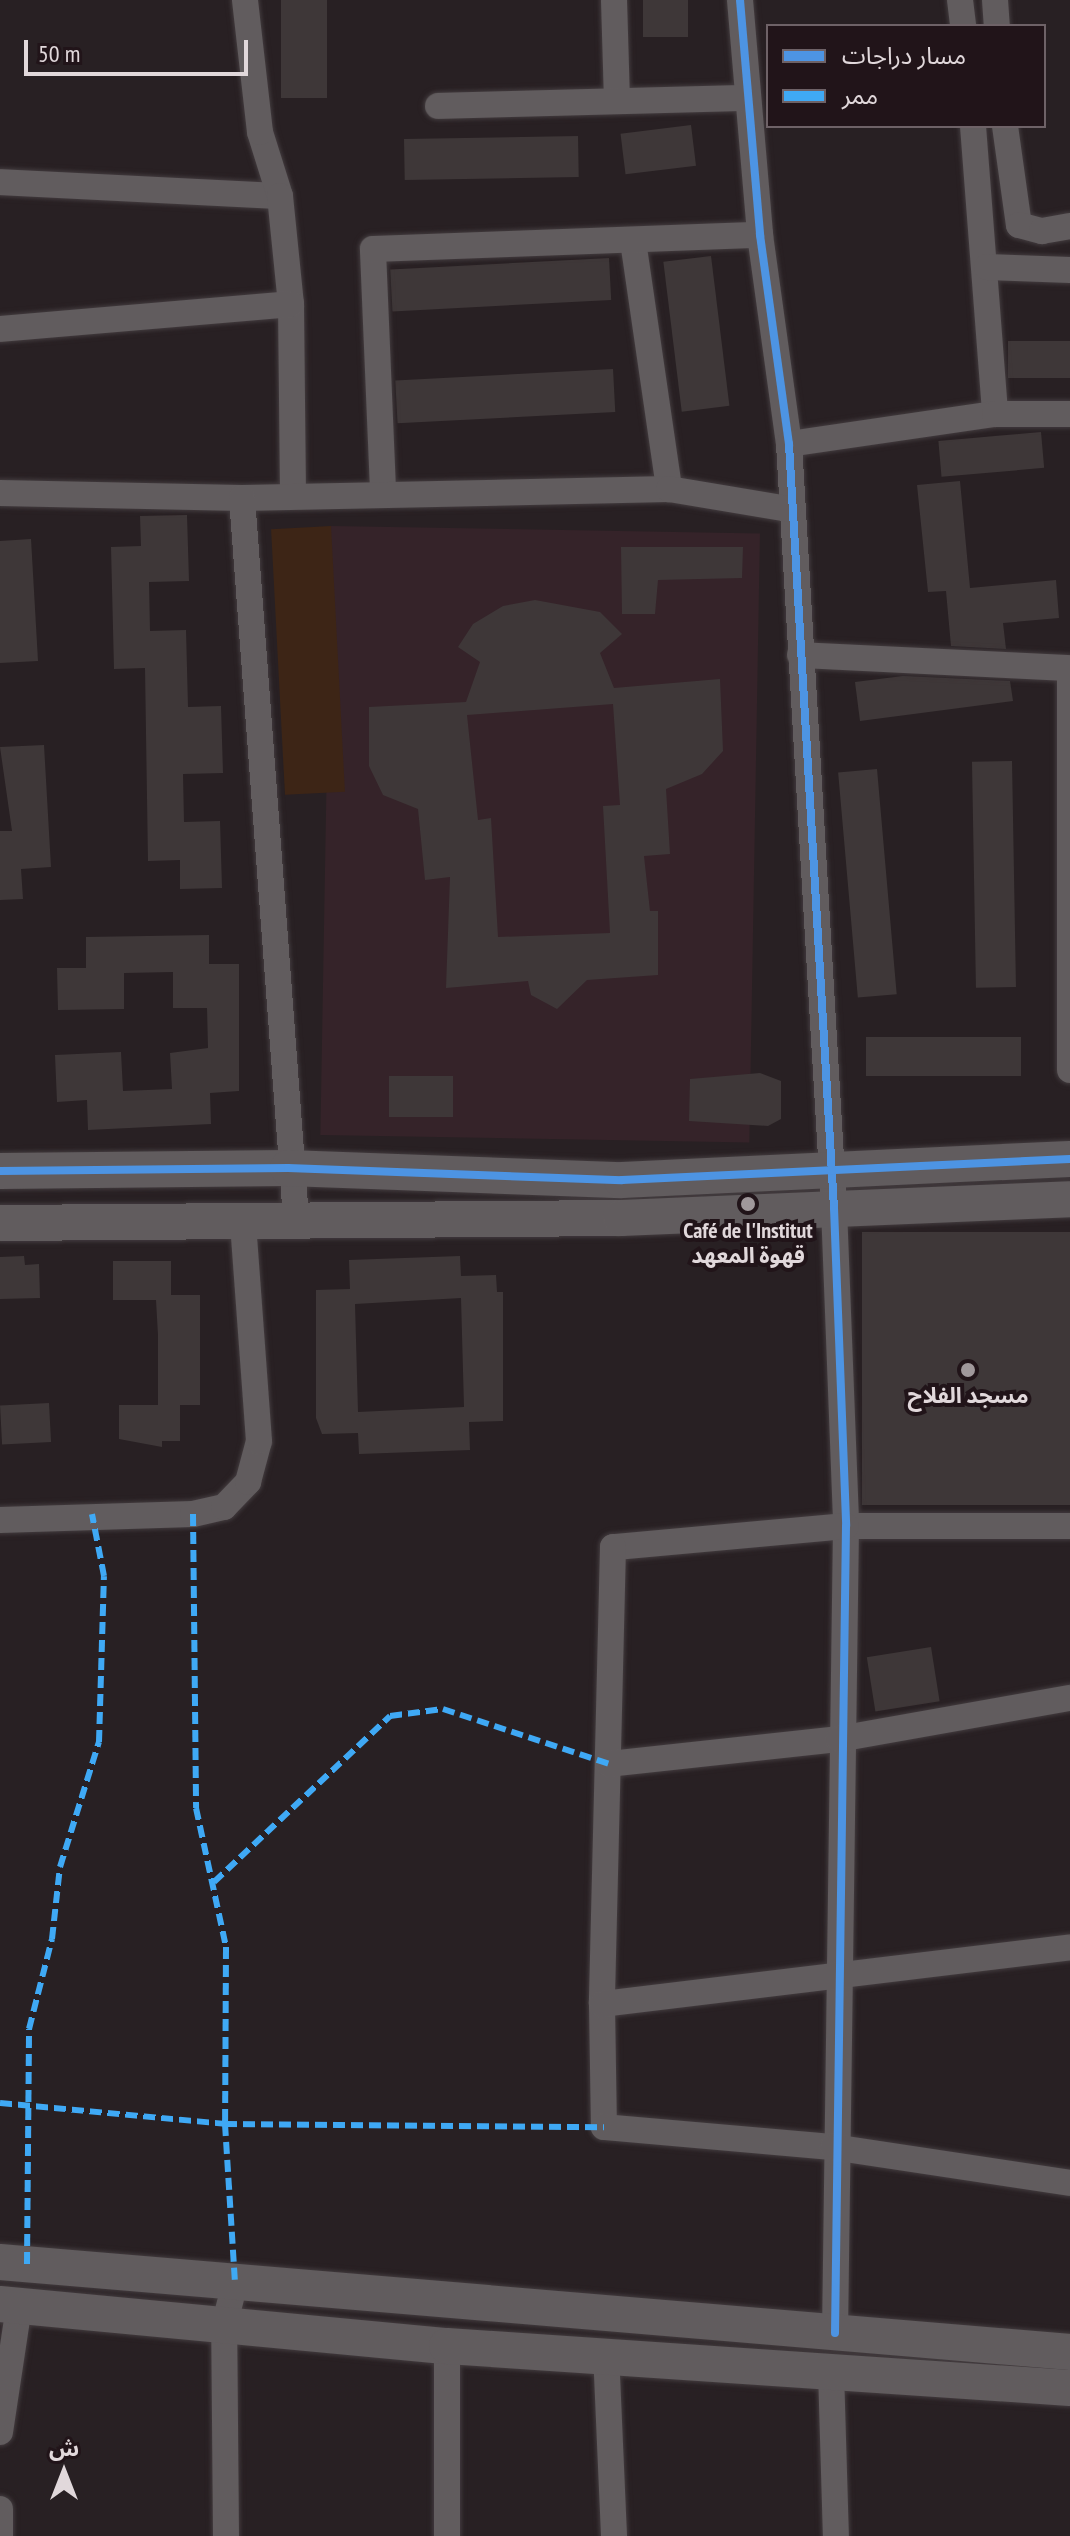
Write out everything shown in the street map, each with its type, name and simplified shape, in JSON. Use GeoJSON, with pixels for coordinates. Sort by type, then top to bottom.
{"type":"FeatureCollection","features":[{"type":"Feature","properties":{"kind":"street"},"geometry":{"type":"LineString","coordinates":[[245,0],[260,132],[280,196],[291,304],[293,495]]}},
{"type":"Feature","properties":{"kind":"street"},"geometry":{"type":"LineString","coordinates":[[614,0],[617,99]]}},
{"type":"Feature","properties":{"kind":"street"},"geometry":{"type":"LineString","coordinates":[[740,0],[760,235],[789,444],[788,509],[834,1208],[846,1526],[839,1739],[842,1975],[833,2147],[835,2333]]}},
{"type":"Feature","properties":{"kind":"street"},"geometry":{"type":"LineString","coordinates":[[960,0],[963,24]]}},
{"type":"Feature","properties":{"kind":"street"},"geometry":{"type":"LineString","coordinates":[[995,0],[997,24]]}},
{"type":"Feature","properties":{"kind":"street"},"geometry":{"type":"LineString","coordinates":[[438,106],[748,98]]}},
{"type":"Feature","properties":{"kind":"street"},"geometry":{"type":"LineString","coordinates":[[973,128],[987,267],[995,414]]}},
{"type":"Feature","properties":{"kind":"street"},"geometry":{"type":"LineString","coordinates":[[1005,128],[1019,225],[1042,231],[1070,226]]}},
{"type":"Feature","properties":{"kind":"street"},"geometry":{"type":"LineString","coordinates":[[0,182],[280,196]]}},
{"type":"Feature","properties":{"kind":"street"},"geometry":{"type":"LineString","coordinates":[[383,490],[373,249],[760,235]]}},
{"type":"Feature","properties":{"kind":"street"},"geometry":{"type":"LineString","coordinates":[[633,241],[669,489]]}},
{"type":"Feature","properties":{"kind":"street"},"geometry":{"type":"LineString","coordinates":[[987,267],[1070,270]]}},
{"type":"Feature","properties":{"kind":"street"},"geometry":{"type":"LineString","coordinates":[[0,329],[291,304]]}},
{"type":"Feature","properties":{"kind":"street"},"geometry":{"type":"LineString","coordinates":[[789,444],[995,414],[1070,414]]}},
{"type":"Feature","properties":{"kind":"street"},"geometry":{"type":"LineString","coordinates":[[0,493],[242,498],[383,490],[669,489],[788,509]]}},
{"type":"Feature","properties":{"kind":"street"},"geometry":{"type":"LineString","coordinates":[[242,498],[288,1168],[296,1218]]}},
{"type":"Feature","properties":{"kind":"street"},"geometry":{"type":"LineString","coordinates":[[800,655],[1070,668]]}},
{"type":"Feature","properties":{"kind":"street"},"geometry":{"type":"LineString","coordinates":[[1070,674],[1070,1070]]}},
{"type":"Feature","properties":{"kind":"street"},"geometry":{"type":"LineString","coordinates":[[0,1171],[288,1168],[622,1180],[831,1166],[1070,1159]]}},
{"type":"Feature","properties":{"kind":"street"},"geometry":{"type":"LineString","coordinates":[[621,1218],[622,1180]]}},
{"type":"Feature","properties":{"kind":"street"},"geometry":{"type":"LineString","coordinates":[[0,1223],[296,1218],[621,1218],[1070,1199]]}},
{"type":"Feature","properties":{"kind":"street"},"geometry":{"type":"LineString","coordinates":[[0,1520],[193,1514],[224,1507],[248,1482],[259,1441],[243,1221]]}},
{"type":"Feature","properties":{"kind":"street"},"geometry":{"type":"LineString","coordinates":[[1070,1526],[846,1526],[613,1547],[602,2004],[604,2127],[833,2147],[1070,2183]]}},
{"type":"Feature","properties":{"kind":"street"},"geometry":{"type":"LineString","coordinates":[[609,1764],[839,1739],[1070,1698]]}},
{"type":"Feature","properties":{"kind":"street"},"geometry":{"type":"LineString","coordinates":[[602,2004],[1070,1947]]}},
{"type":"Feature","properties":{"kind":"street"},"geometry":{"type":"LineString","coordinates":[[0,2262],[1070,2352]]}},
{"type":"Feature","properties":{"kind":"street"},"geometry":{"type":"LineString","coordinates":[[226,2536],[224,2326],[235,2283]]}},
{"type":"Feature","properties":{"kind":"street"},"geometry":{"type":"LineString","coordinates":[[0,2432],[9,2305],[447,2346],[606,2352],[1070,2388]]}},
{"type":"Feature","properties":{"kind":"street"},"geometry":{"type":"LineString","coordinates":[[447,2346],[447,2536]]}},
{"type":"Feature","properties":{"kind":"street"},"geometry":{"type":"LineString","coordinates":[[606,2352],[614,2536]]}},
{"type":"Feature","properties":{"kind":"street"},"geometry":{"type":"LineString","coordinates":[[831,2371],[836,2536]]}},
{"type":"Feature","properties":{"kind":"street"},"geometry":{"type":"LineString","coordinates":[[0,2509],[0,2536]]}},
{"type":"Feature","properties":{"kind":"shaded area"},"geometry":{"type":"Polygon","coordinates":[[[331,526],[760,533],[749,1142],[320,1135],[331,526]]]}},
{"type":"Feature","properties":{"kind":"shaded area"},"geometry":{"type":"Polygon","coordinates":[[[331,526],[345,792],[285,795],[271,529],[331,526]]]}},
{"type":"Feature","properties":{"kind":"building"},"geometry":{"type":"Polygon","coordinates":[[[281,0],[327,0],[327,98],[281,98],[281,0]]]}},
{"type":"Feature","properties":{"kind":"building"},"geometry":{"type":"Polygon","coordinates":[[[643,0],[688,0],[688,37],[643,37],[643,0]]]}},
{"type":"Feature","properties":{"kind":"building"},"geometry":{"type":"Polygon","coordinates":[[[691,125],[696,166],[626,174],[621,134],[691,125]]]}},
{"type":"Feature","properties":{"kind":"building"},"geometry":{"type":"Polygon","coordinates":[[[578,136],[579,177],[405,180],[404,139],[578,136]]]}},
{"type":"Feature","properties":{"kind":"building"},"geometry":{"type":"Polygon","coordinates":[[[711,256],[729,406],[682,412],[663,262],[711,256]]]}},
{"type":"Feature","properties":{"kind":"building"},"geometry":{"type":"Polygon","coordinates":[[[609,258],[611,300],[392,311],[390,269],[609,258]]]}},
{"type":"Feature","properties":{"kind":"building"},"geometry":{"type":"Polygon","coordinates":[[[1008,341],[1070,341],[1070,378],[1008,378],[1008,341]]]}},
{"type":"Feature","properties":{"kind":"building"},"geometry":{"type":"Polygon","coordinates":[[[613,369],[615,412],[398,423],[395,380],[613,369]]]}},
{"type":"Feature","properties":{"kind":"building"},"geometry":{"type":"Polygon","coordinates":[[[1041,432],[1044,468],[942,477],[938,441],[1041,432]]]}},
{"type":"Feature","properties":{"kind":"building"},"geometry":{"type":"Polygon","coordinates":[[[960,481],[970,588],[1056,580],[1059,618],[1003,623],[1006,649],[951,646],[946,591],[928,592],[917,485],[960,481]]]}},
{"type":"Feature","properties":{"kind":"building"},"geometry":{"type":"Polygon","coordinates":[[[187,515],[189,581],[149,582],[150,631],[186,630],[188,707],[221,706],[223,773],[183,774],[184,822],[220,821],[222,888],[180,889],[180,860],[148,861],[145,668],[114,669],[111,547],[141,546],[140,516],[187,515]]]}},
{"type":"Feature","properties":{"kind":"building"},"geometry":{"type":"Polygon","coordinates":[[[31,539],[38,661],[0,663],[0,541],[31,539]]]}},
{"type":"Feature","properties":{"kind":"building"},"geometry":{"type":"Polygon","coordinates":[[[621,547],[743,547],[742,578],[658,580],[655,614],[622,614],[621,547]]]}},
{"type":"Feature","properties":{"kind":"building"},"geometry":{"type":"Polygon","coordinates":[[[535,600],[600,612],[622,634],[600,653],[614,688],[720,679],[723,751],[702,774],[666,789],[670,854],[644,856],[650,911],[658,911],[658,975],[587,980],[557,1009],[531,995],[528,981],[446,988],[450,877],[425,880],[418,809],[383,795],[369,766],[369,707],[466,702],[480,662],[458,647],[473,624],[503,606],[535,600]],[[613,704],[467,715],[478,820],[491,818],[498,937],[610,933],[603,806],[620,805],[613,704]]]}},
{"type":"Feature","properties":{"kind":"building"},"geometry":{"type":"Polygon","coordinates":[[[903,676],[1010,681],[1013,701],[860,721],[855,682],[903,676]]]}},
{"type":"Feature","properties":{"kind":"building"},"geometry":{"type":"Polygon","coordinates":[[[44,745],[51,867],[21,869],[23,899],[0,900],[0,831],[12,831],[0,747],[44,745]]]}},
{"type":"Feature","properties":{"kind":"building"},"geometry":{"type":"Polygon","coordinates":[[[1012,761],[1016,987],[976,988],[972,762],[1012,761]]]}},
{"type":"Feature","properties":{"kind":"building"},"geometry":{"type":"Polygon","coordinates":[[[877,769],[897,994],[858,998],[838,772],[877,769]]]}},
{"type":"Feature","properties":{"kind":"building"},"geometry":{"type":"Polygon","coordinates":[[[209,935],[209,964],[239,964],[239,1091],[210,1093],[211,1124],[88,1130],[87,1100],[57,1102],[55,1055],[121,1052],[123,1091],[172,1089],[170,1053],[208,1048],[207,1008],[173,1008],[173,972],[124,973],[124,1009],[58,1010],[57,968],[86,968],[86,937],[209,935]]]}},
{"type":"Feature","properties":{"kind":"building"},"geometry":{"type":"Polygon","coordinates":[[[866,1037],[1021,1037],[1021,1076],[866,1076],[866,1037]]]}},
{"type":"Feature","properties":{"kind":"building"},"geometry":{"type":"Polygon","coordinates":[[[760,1073],[781,1081],[781,1119],[768,1126],[689,1121],[690,1079],[760,1073]]]}},
{"type":"Feature","properties":{"kind":"building"},"geometry":{"type":"Polygon","coordinates":[[[389,1076],[453,1076],[453,1117],[389,1117],[389,1076]]]}},
{"type":"Feature","properties":{"kind":"building","name":"مسجد الفلاح"},"geometry":{"type":"Polygon","coordinates":[[[862,1232],[1070,1232],[1070,1505],[862,1505],[862,1232]]]}},
{"type":"Feature","properties":{"kind":"building"},"geometry":{"type":"Polygon","coordinates":[[[24,1256],[25,1265],[39,1264],[40,1298],[0,1299],[0,1257],[24,1256]]]}},
{"type":"Feature","properties":{"kind":"building"},"geometry":{"type":"Polygon","coordinates":[[[460,1256],[461,1276],[496,1275],[497,1292],[503,1292],[503,1421],[469,1422],[470,1450],[359,1454],[358,1433],[322,1434],[316,1418],[316,1290],[350,1289],[349,1260],[460,1256]],[[461,1298],[355,1304],[358,1412],[464,1407],[461,1298]]]}},
{"type":"Feature","properties":{"kind":"building"},"geometry":{"type":"Polygon","coordinates":[[[113,1261],[171,1261],[171,1295],[200,1295],[200,1405],[180,1405],[180,1441],[162,1441],[162,1447],[119,1439],[119,1405],[158,1405],[158,1335],[156,1300],[113,1300],[113,1261]]]}},
{"type":"Feature","properties":{"kind":"building"},"geometry":{"type":"Polygon","coordinates":[[[49,1403],[51,1442],[2,1445],[0,1406],[49,1403]]]}},
{"type":"Feature","properties":{"kind":"building"},"geometry":{"type":"Polygon","coordinates":[[[931,1647],[940,1701],[875,1711],[867,1657],[931,1647]]]}},
{"type":"Feature","properties":{"kind":"marked path"},"geometry":{"type":"LineString","coordinates":[[27,2264],[29,2029],[52,1939],[60,1867],[99,1742],[104,1576],[92,1514]]}},
{"type":"Feature","properties":{"kind":"marked path"},"geometry":{"type":"LineString","coordinates":[[193,1514],[196,1808],[226,1947],[225,2124],[235,2283]]}},
{"type":"Feature","properties":{"kind":"marked path"},"geometry":{"type":"LineString","coordinates":[[214,1882],[390,1716],[443,1709],[609,1764]]}},
{"type":"Feature","properties":{"kind":"marked path"},"geometry":{"type":"LineString","coordinates":[[0,2103],[225,2124],[604,2127]]}},
{"type":"Feature","properties":{"kind":"cycle path"},"geometry":{"type":"LineString","coordinates":[[740,0],[760,235],[789,444],[834,1208],[846,1526],[835,2333]]}},
{"type":"Feature","properties":{"kind":"cycle path"},"geometry":{"type":"LineString","coordinates":[[0,1171],[288,1168],[622,1180],[1070,1159]]}},
{"type":"Feature","properties":{"kind":"place","name":"Café de l'Institut قهوة المعهد"},"geometry":{"type":"Point","coordinates":[748,1204]}},
{"type":"Feature","properties":{"kind":"place","name":"مسجد الفلاح"},"geometry":{"type":"Point","coordinates":[968,1370]}}]}
